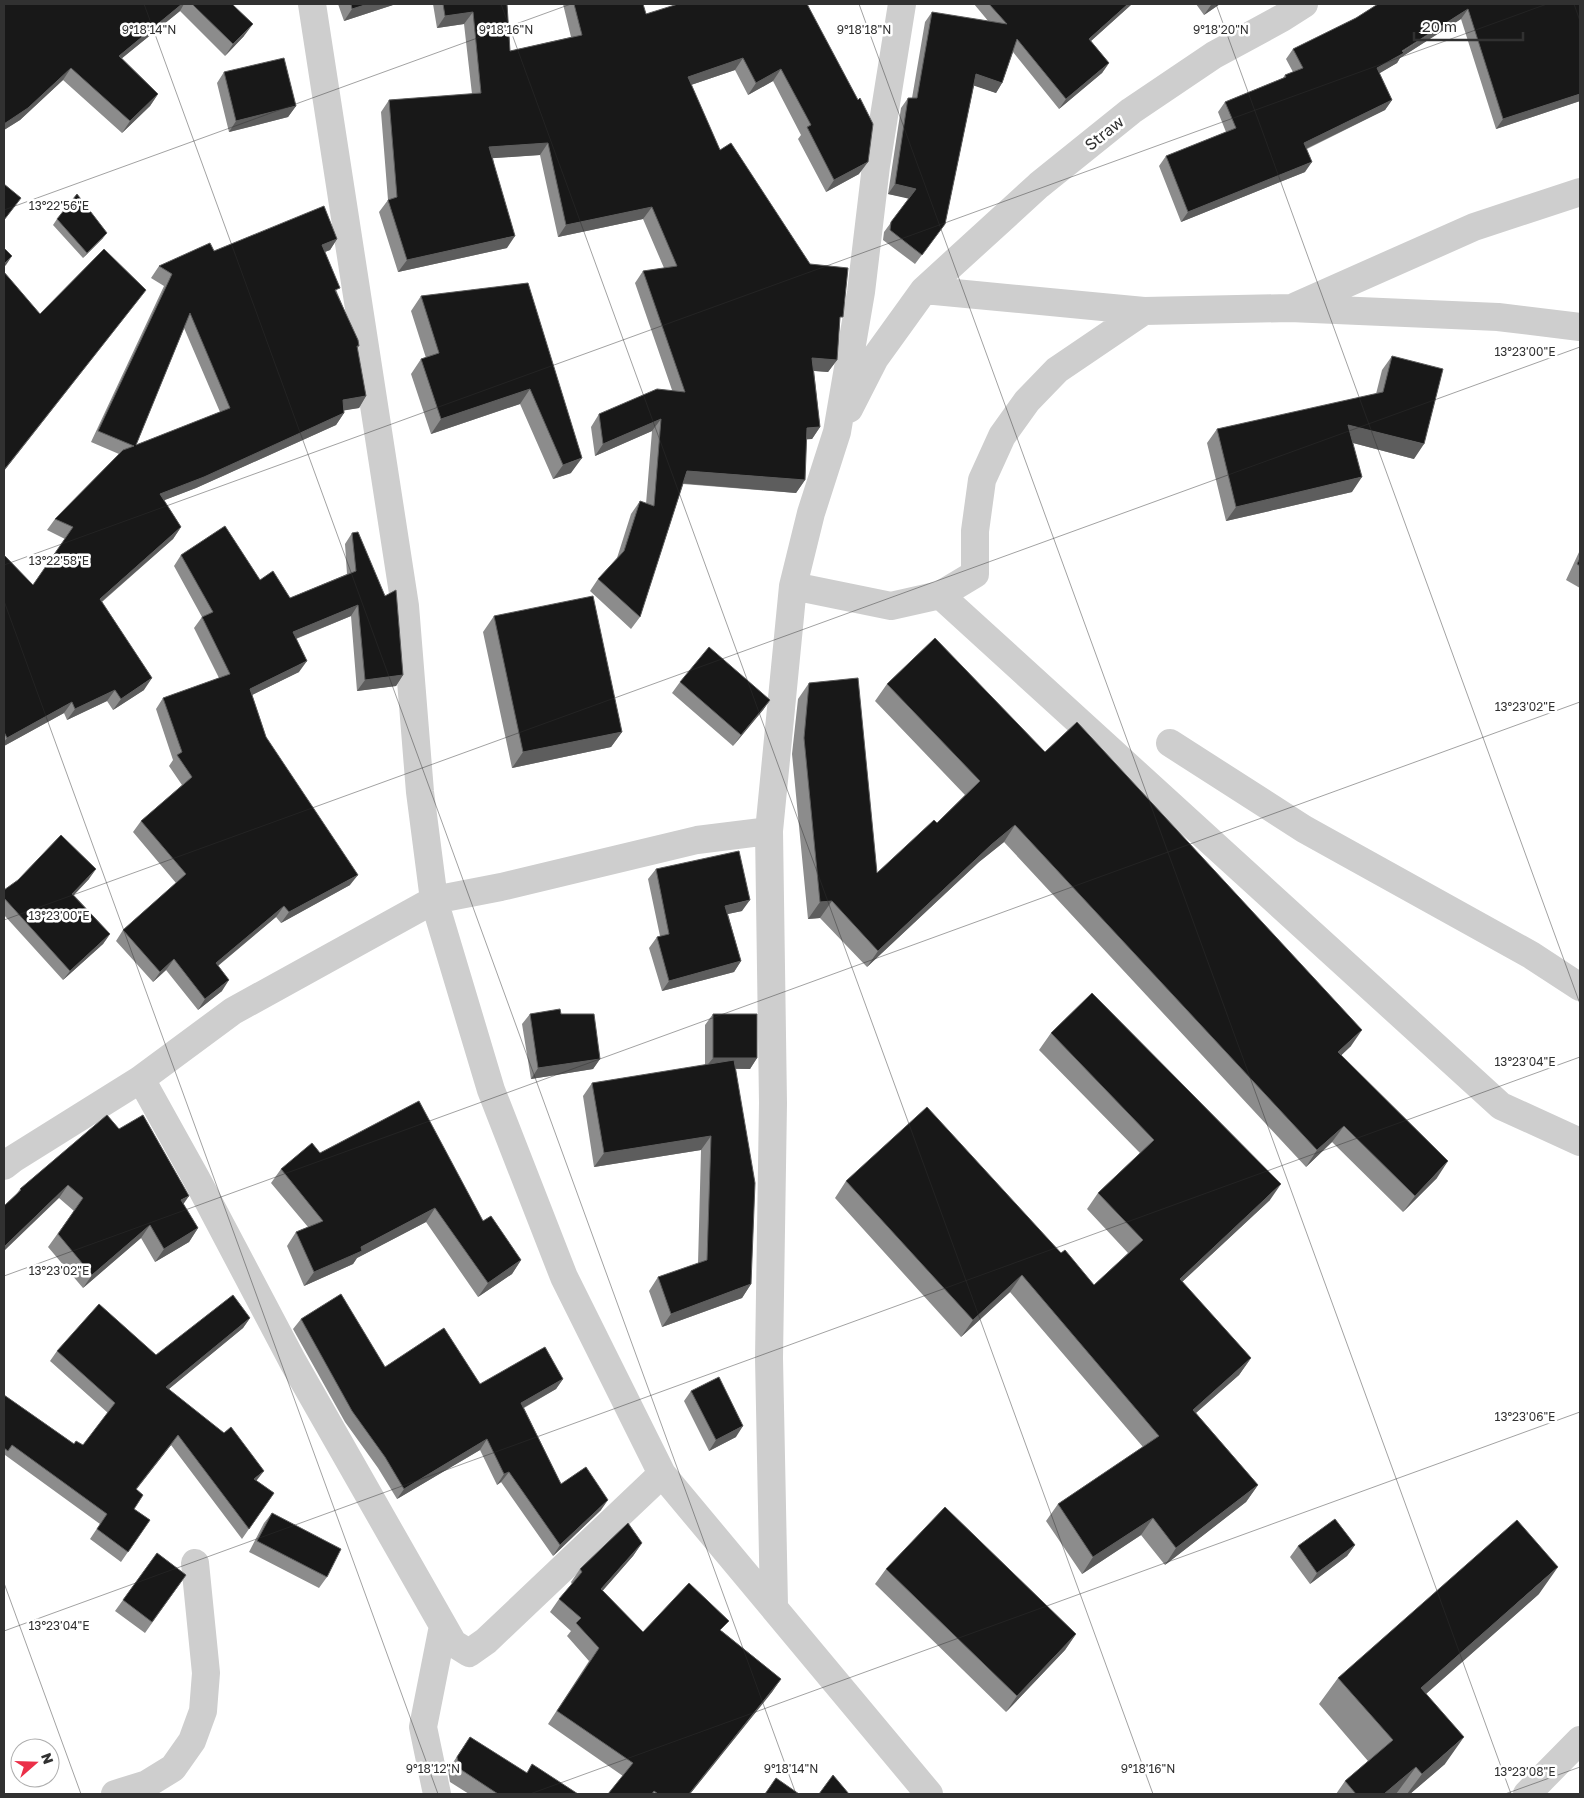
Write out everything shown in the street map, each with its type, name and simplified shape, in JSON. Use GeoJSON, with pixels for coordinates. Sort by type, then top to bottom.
{"type":"FeatureCollection","features":[{"type":"Feature","properties":{"kind":"street"},"geometry":{"type":"LineString","coordinates":[[312,4],[404,606],[420,792],[434,900],[491,1090],[564,1277],[662,1474],[929,1794]]}},
{"type":"Feature","properties":{"kind":"street"},"geometry":{"type":"LineString","coordinates":[[774,1606],[769,1358],[773,1103],[769,831],[793,586],[811,513],[837,432],[861,292],[876,166],[902,4]]}},
{"type":"Feature","properties":{"kind":"street","name":"Straw"},"geometry":{"type":"LineString","coordinates":[[837,432],[875,358],[924,290],[1039,185],[1131,111],[1214,55],[1304,4]]}},
{"type":"Feature","properties":{"kind":"street"},"geometry":{"type":"LineString","coordinates":[[1290,308],[1474,227],[1580,192]]}},
{"type":"Feature","properties":{"kind":"street"},"geometry":{"type":"LineString","coordinates":[[924,290],[1144,311],[1290,308],[1498,317],[1580,327]]}},
{"type":"Feature","properties":{"kind":"street"},"geometry":{"type":"LineString","coordinates":[[793,586],[891,606],[940,595],[975,574],[975,531],[982,480],[1002,436],[1027,401],[1057,370],[1144,311]]}},
{"type":"Feature","properties":{"kind":"street"},"geometry":{"type":"LineString","coordinates":[[940,595],[1501,1106],[1580,1142]]}},
{"type":"Feature","properties":{"kind":"street"},"geometry":{"type":"LineString","coordinates":[[1170,743],[1304,829],[1532,955],[1580,987]]}},
{"type":"Feature","properties":{"kind":"street"},"geometry":{"type":"LineString","coordinates":[[4,1166],[13,1158],[141,1079],[233,1011],[434,900],[502,887],[697,840],[769,831]]}},
{"type":"Feature","properties":{"kind":"street"},"geometry":{"type":"LineString","coordinates":[[141,1079],[196,1178],[293,1362],[453,1643],[469,1653],[486,1641],[662,1474]]}},
{"type":"Feature","properties":{"kind":"street"},"geometry":{"type":"LineString","coordinates":[[115,1794],[147,1784],[173,1768],[192,1741],[203,1711],[206,1673],[195,1563]]}},
{"type":"Feature","properties":{"kind":"street"},"geometry":{"type":"LineString","coordinates":[[437,1794],[422,1727],[443,1626]]}},
{"type":"Feature","properties":{"kind":"street"},"geometry":{"type":"LineString","coordinates":[[1527,1794],[1580,1740]]}},
{"type":"Feature","properties":{"kind":"building"},"geometry":{"type":"Polygon","coordinates":[[[4,4],[182,4],[119,56],[158,94],[130,121],[71,68],[28,108],[4,124],[4,4]]]}},
{"type":"Feature","properties":{"kind":"building"},"geometry":{"type":"Polygon","coordinates":[[[192,4],[232,4],[253,24],[233,44],[192,4]]]}},
{"type":"Feature","properties":{"kind":"building"},"geometry":{"type":"Polygon","coordinates":[[[351,4],[368,4],[352,9],[351,4]]]}},
{"type":"Feature","properties":{"kind":"building"},"geometry":{"type":"Polygon","coordinates":[[[443,4],[507,4],[510,51],[582,35],[574,4],[643,4],[646,14],[678,4],[807,4],[858,100],[860,98],[873,124],[868,162],[834,180],[807,127],[811,125],[781,69],[756,83],[743,58],[688,77],[720,150],[731,143],[810,264],[848,268],[843,317],[840,317],[837,360],[812,358],[820,427],[807,428],[805,480],[687,471],[640,617],[598,579],[624,551],[640,501],[654,506],[661,419],[603,444],[599,414],[657,389],[685,392],[643,271],[677,266],[652,207],[566,225],[548,143],[489,147],[515,236],[407,260],[388,200],[397,197],[389,100],[481,93],[473,12],[445,16],[443,4]]]}},
{"type":"Feature","properties":{"kind":"building"},"geometry":{"type":"Polygon","coordinates":[[[989,4],[1128,4],[1089,39],[1109,63],[1066,99],[1017,39],[1002,83],[976,74],[945,224],[922,255],[890,230],[891,222],[916,189],[895,184],[908,98],[917,98],[932,12],[1007,24],[989,4]]]}},
{"type":"Feature","properties":{"kind":"building"},"geometry":{"type":"Polygon","coordinates":[[[1378,4],[1580,4],[1580,94],[1503,119],[1468,9],[1402,51],[1404,53],[1377,68],[1392,100],[1304,143],[1312,162],[1188,212],[1166,156],[1236,128],[1225,102],[1303,68],[1293,49],[1356,18],[1378,4]]]}},
{"type":"Feature","properties":{"kind":"building"},"geometry":{"type":"Polygon","coordinates":[[[284,58],[296,106],[236,121],[224,72],[284,58]]]}},
{"type":"Feature","properties":{"kind":"building"},"geometry":{"type":"Polygon","coordinates":[[[4,184],[21,198],[4,220],[4,184]]]}},
{"type":"Feature","properties":{"kind":"building"},"geometry":{"type":"Polygon","coordinates":[[[77,194],[107,233],[87,253],[57,219],[77,194]]]}},
{"type":"Feature","properties":{"kind":"building"},"geometry":{"type":"Polygon","coordinates":[[[324,206],[337,239],[322,245],[340,288],[335,290],[358,340],[359,346],[357,346],[366,396],[343,400],[344,413],[204,477],[160,494],[181,527],[100,599],[152,678],[121,699],[115,690],[75,709],[72,702],[7,738],[4,732],[4,555],[33,585],[73,527],[55,519],[123,450],[134,446],[98,431],[172,274],[159,266],[210,243],[214,251],[324,206]],[[190,313],[136,445],[230,408],[190,313]]]}},
{"type":"Feature","properties":{"kind":"building"},"geometry":{"type":"Polygon","coordinates":[[[4,248],[12,256],[4,264],[4,248]]]}},
{"type":"Feature","properties":{"kind":"building"},"geometry":{"type":"Polygon","coordinates":[[[104,249],[146,290],[4,470],[4,272],[40,314],[104,249]]]}},
{"type":"Feature","properties":{"kind":"building"},"geometry":{"type":"Polygon","coordinates":[[[528,283],[582,458],[563,465],[530,389],[441,419],[421,359],[439,353],[421,296],[528,283]]]}},
{"type":"Feature","properties":{"kind":"building"},"geometry":{"type":"Polygon","coordinates":[[[1392,356],[1443,369],[1424,444],[1348,425],[1362,477],[1236,507],[1217,429],[1383,392],[1392,356]]]}},
{"type":"Feature","properties":{"kind":"building"},"geometry":{"type":"Polygon","coordinates":[[[225,526],[260,580],[273,571],[290,598],[356,571],[352,533],[358,532],[385,596],[396,590],[403,675],[365,680],[358,605],[293,632],[307,661],[250,689],[266,737],[358,875],[289,912],[284,906],[216,963],[229,980],[205,999],[174,959],[160,972],[123,930],[186,874],[141,821],[192,777],[177,755],[182,752],[163,698],[230,674],[202,617],[213,612],[181,555],[225,526]]]}},
{"type":"Feature","properties":{"kind":"building"},"geometry":{"type":"Polygon","coordinates":[[[593,596],[622,732],[523,752],[494,616],[593,596]]]}},
{"type":"Feature","properties":{"kind":"building"},"geometry":{"type":"Polygon","coordinates":[[[935,638],[1045,752],[1077,722],[1362,1030],[1338,1052],[1448,1161],[1415,1196],[1344,1126],[1317,1150],[1015,825],[991,845],[878,951],[832,901],[820,902],[804,738],[809,683],[858,678],[877,873],[934,820],[937,823],[980,781],[887,684],[935,638]]]}},
{"type":"Feature","properties":{"kind":"building"},"geometry":{"type":"Polygon","coordinates":[[[709,647],[770,700],[741,735],[680,682],[709,647]]]}},
{"type":"Feature","properties":{"kind":"building"},"geometry":{"type":"Polygon","coordinates":[[[61,835],[96,869],[72,894],[110,934],[70,971],[4,898],[4,890],[18,880],[61,835]]]}},
{"type":"Feature","properties":{"kind":"building"},"geometry":{"type":"Polygon","coordinates":[[[739,851],[750,900],[725,906],[741,961],[669,981],[657,937],[669,934],[656,869],[739,851]]]}},
{"type":"Feature","properties":{"kind":"building"},"geometry":{"type":"Polygon","coordinates":[[[1092,993],[1281,1184],[1180,1279],[1251,1358],[1193,1410],[1258,1485],[1176,1548],[1153,1518],[1093,1557],[1058,1504],[1159,1436],[1022,1275],[973,1320],[846,1181],[927,1107],[1061,1253],[1065,1250],[1094,1285],[1143,1240],[1098,1193],[1154,1140],[1051,1033],[1092,993]]]}},
{"type":"Feature","properties":{"kind":"building"},"geometry":{"type":"Polygon","coordinates":[[[560,1009],[561,1014],[594,1014],[600,1059],[538,1068],[530,1014],[560,1009]]]}},
{"type":"Feature","properties":{"kind":"building"},"geometry":{"type":"Polygon","coordinates":[[[713,1014],[757,1014],[757,1058],[713,1058],[713,1014]]]}},
{"type":"Feature","properties":{"kind":"building"},"geometry":{"type":"Polygon","coordinates":[[[734,1060],[755,1183],[751,1284],[671,1314],[658,1277],[707,1260],[711,1136],[604,1153],[592,1083],[734,1060]]]}},
{"type":"Feature","properties":{"kind":"building"},"geometry":{"type":"Polygon","coordinates":[[[419,1101],[483,1221],[491,1216],[521,1260],[488,1283],[435,1208],[361,1247],[362,1251],[314,1272],[296,1232],[323,1221],[281,1169],[312,1143],[320,1153],[419,1101]]]}},
{"type":"Feature","properties":{"kind":"building"},"geometry":{"type":"Polygon","coordinates":[[[107,1115],[119,1129],[143,1115],[189,1196],[181,1200],[198,1228],[164,1249],[150,1225],[92,1275],[58,1234],[83,1198],[68,1185],[4,1247],[4,1206],[20,1189],[107,1115]]]}},
{"type":"Feature","properties":{"kind":"building"},"geometry":{"type":"Polygon","coordinates":[[[341,1294],[385,1367],[444,1328],[480,1384],[545,1347],[563,1379],[521,1403],[561,1484],[586,1467],[608,1500],[560,1545],[509,1472],[504,1474],[487,1439],[404,1489],[385,1457],[352,1411],[301,1319],[341,1294]]]}},
{"type":"Feature","properties":{"kind":"building"},"geometry":{"type":"Polygon","coordinates":[[[233,1295],[250,1318],[166,1387],[224,1433],[231,1427],[264,1471],[254,1479],[274,1493],[249,1529],[178,1435],[136,1489],[143,1495],[134,1509],[150,1520],[128,1552],[97,1529],[107,1514],[12,1445],[8,1451],[4,1448],[4,1395],[74,1444],[76,1441],[83,1445],[115,1403],[57,1351],[99,1304],[156,1355],[233,1295]]]}},
{"type":"Feature","properties":{"kind":"building"},"geometry":{"type":"Polygon","coordinates":[[[719,1377],[743,1426],[716,1440],[691,1391],[719,1377]]]}},
{"type":"Feature","properties":{"kind":"building"},"geometry":{"type":"Polygon","coordinates":[[[945,1507],[1076,1634],[1017,1696],[886,1569],[945,1507]]]}},
{"type":"Feature","properties":{"kind":"building"},"geometry":{"type":"Polygon","coordinates":[[[272,1513],[341,1549],[327,1577],[257,1541],[272,1513]]]}},
{"type":"Feature","properties":{"kind":"building"},"geometry":{"type":"Polygon","coordinates":[[[1335,1519],[1355,1545],[1317,1573],[1298,1546],[1335,1519]]]}},
{"type":"Feature","properties":{"kind":"building"},"geometry":{"type":"Polygon","coordinates":[[[1517,1520],[1558,1567],[1421,1688],[1464,1737],[1422,1774],[1416,1767],[1384,1794],[1356,1794],[1345,1781],[1393,1740],[1338,1678],[1517,1520]]]}},
{"type":"Feature","properties":{"kind":"building"},"geometry":{"type":"Polygon","coordinates":[[[628,1523],[642,1543],[601,1589],[643,1632],[689,1583],[729,1621],[720,1630],[781,1679],[689,1794],[658,1794],[654,1791],[652,1794],[608,1794],[633,1763],[557,1711],[599,1648],[576,1623],[581,1618],[559,1599],[582,1572],[580,1569],[628,1523]]]}},
{"type":"Feature","properties":{"kind":"building"},"geometry":{"type":"Polygon","coordinates":[[[157,1553],[186,1575],[152,1622],[123,1600],[157,1553]]]}},
{"type":"Feature","properties":{"kind":"building"},"geometry":{"type":"Polygon","coordinates":[[[470,1737],[527,1773],[532,1764],[578,1794],[498,1794],[460,1769],[457,1757],[470,1737]]]}},
{"type":"Feature","properties":{"kind":"building"},"geometry":{"type":"Polygon","coordinates":[[[833,1775],[849,1794],[819,1794],[833,1775]]]}},
{"type":"Feature","properties":{"kind":"building"},"geometry":{"type":"Polygon","coordinates":[[[776,1778],[799,1794],[765,1794],[776,1778]]]}}]}
